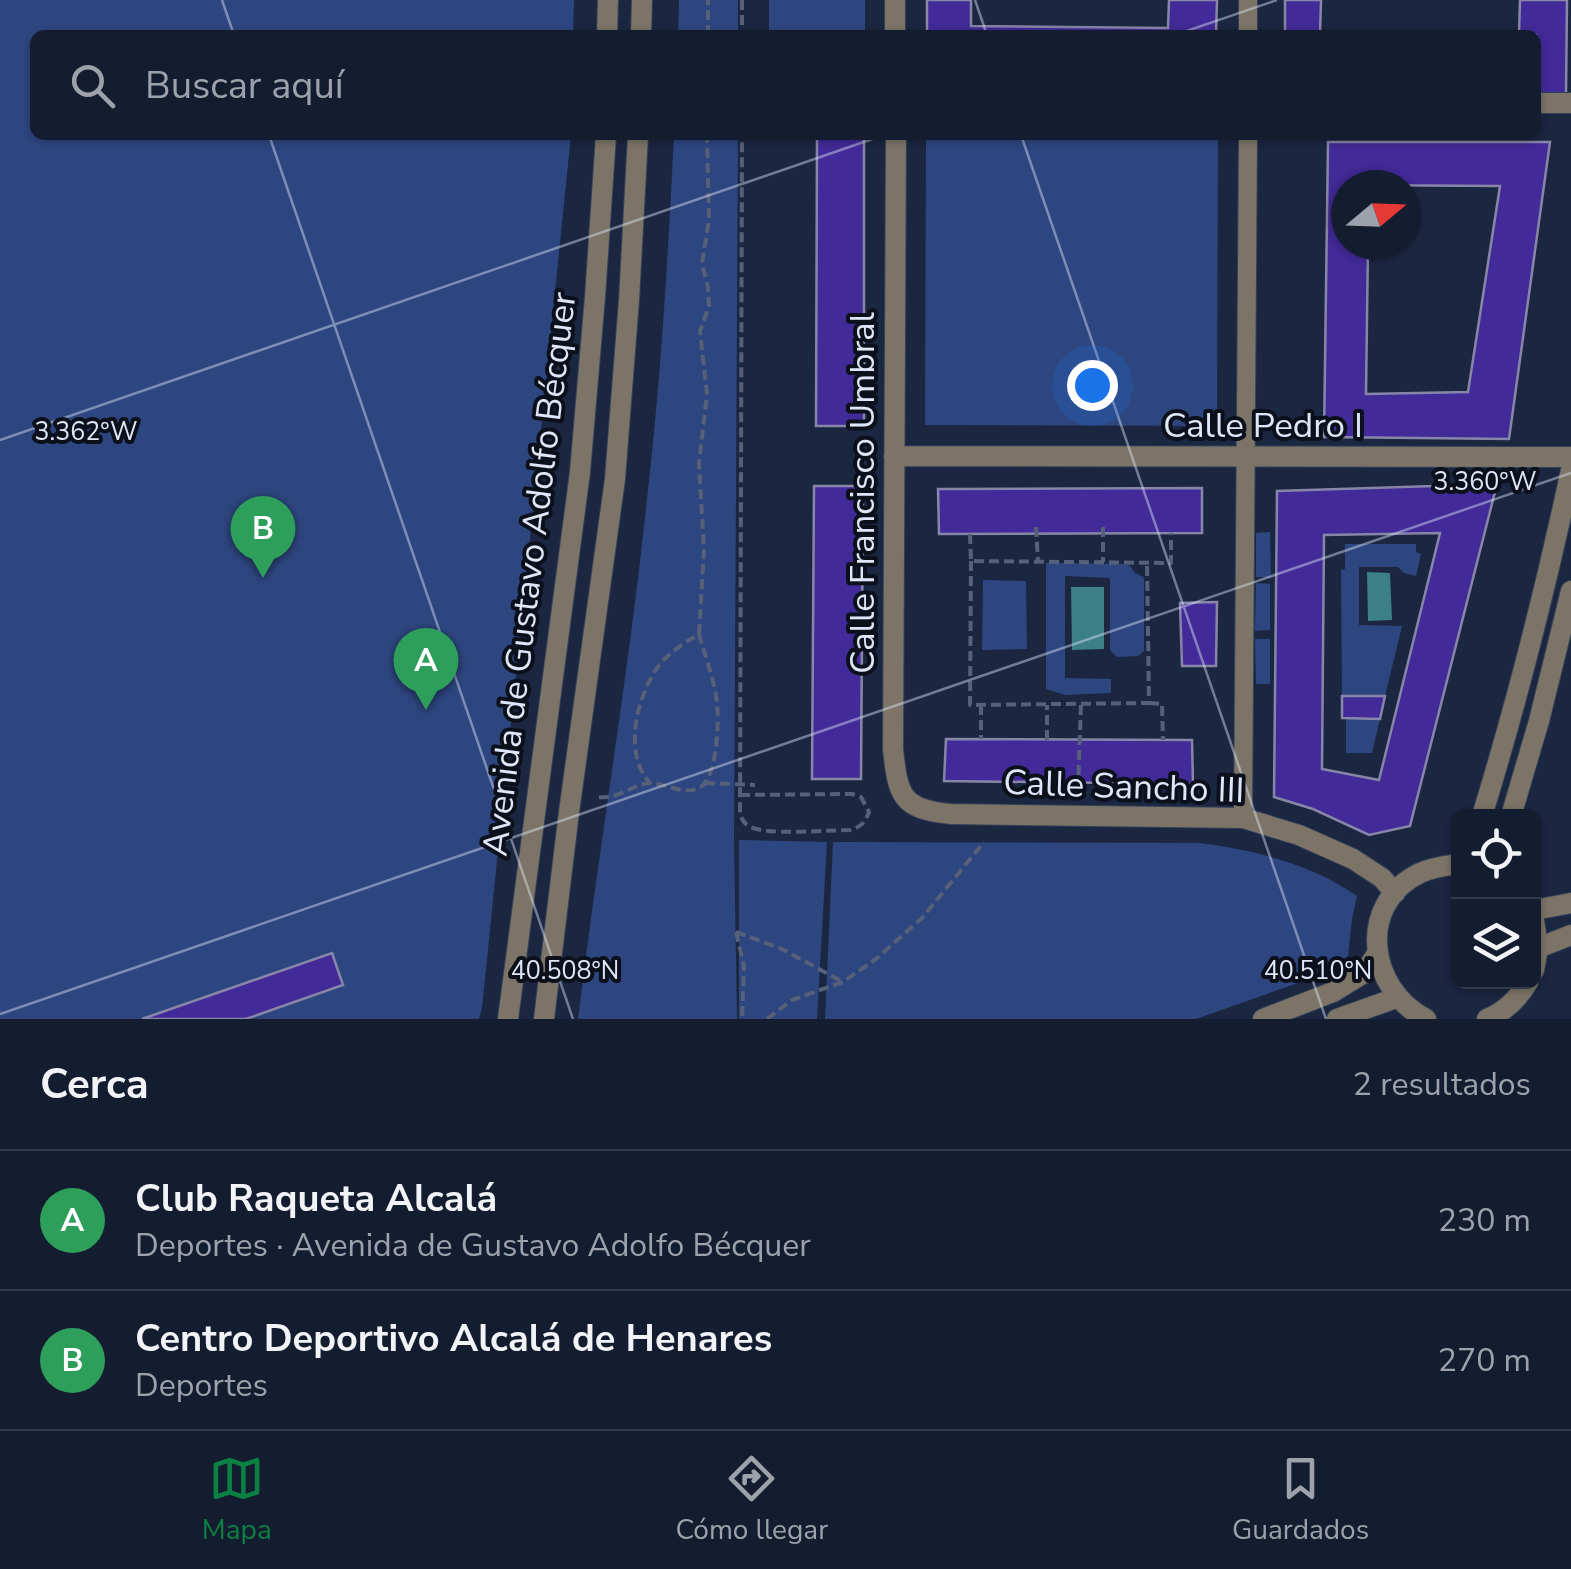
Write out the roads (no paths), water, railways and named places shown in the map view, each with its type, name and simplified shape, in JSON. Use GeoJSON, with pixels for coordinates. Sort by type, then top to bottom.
{"type":"FeatureCollection","features":[{"type":"Feature","properties":{"kind":"street"},"geometry":{"type":"LineString","coordinates":[[607,30],[608,0]]}},
{"type":"Feature","properties":{"kind":"street"},"geometry":{"type":"LineString","coordinates":[[642,0],[642,30]]}},
{"type":"Feature","properties":{"kind":"street"},"geometry":{"type":"LineString","coordinates":[[895,0],[895,30]]}},
{"type":"Feature","properties":{"kind":"street"},"geometry":{"type":"LineString","coordinates":[[1248,0],[1248,30]]}},
{"type":"Feature","properties":{"kind":"street"},"geometry":{"type":"LineString","coordinates":[[1541,103],[1571,103]]}},
{"type":"Feature","properties":{"kind":"street","name":"Avenida de Gustavo Adolfo Bécquer"},"geometry":{"type":"LineString","coordinates":[[508,1019],[580,472],[606,140]]}},
{"type":"Feature","properties":{"kind":"street","name":"Avenida de Gustavo Adolfo Bécquer"},"geometry":{"type":"LineString","coordinates":[[544,1019],[615,480],[638,140]]}},
{"type":"Feature","properties":{"kind":"street","name":"Calle Francisco Umbral"},"geometry":{"type":"LineString","coordinates":[[896,140],[893,748],[896,779],[906,800],[926,812],[952,814]]}},
{"type":"Feature","properties":{"kind":"street"},"geometry":{"type":"LineString","coordinates":[[1243,818],[1248,140]]}},
{"type":"Feature","properties":{"kind":"street","name":"Calle Pedro I"},"geometry":{"type":"LineString","coordinates":[[894,456],[1571,457]]}},
{"type":"Feature","properties":{"kind":"street"},"geometry":{"type":"LineString","coordinates":[[1484,809],[1513,714],[1571,470]]}},
{"type":"Feature","properties":{"kind":"street"},"geometry":{"type":"LineString","coordinates":[[1513,809],[1571,591]]}},
{"type":"Feature","properties":{"kind":"street","name":"Calle Sancho III"},"geometry":{"type":"LineString","coordinates":[[952,814],[1243,818],[1299,835],[1353,859],[1395,892]]}},
{"type":"Feature","properties":{"kind":"street"},"geometry":{"type":"LineString","coordinates":[[1426,1019],[1396,998],[1384,977],[1377,954],[1380,924],[1395,892],[1417,874],[1451,865]]}},
{"type":"Feature","properties":{"kind":"street"},"geometry":{"type":"LineString","coordinates":[[1541,909],[1571,904]]}},
{"type":"Feature","properties":{"kind":"street"},"geometry":{"type":"LineString","coordinates":[[1541,947],[1571,934]]}},
{"type":"Feature","properties":{"kind":"street"},"geometry":{"type":"LineString","coordinates":[[1263,1019],[1333,992],[1364,973],[1377,954]]}},
{"type":"Feature","properties":{"kind":"street"},"geometry":{"type":"LineString","coordinates":[[1487,1019],[1499,1014],[1524,989]]}},
{"type":"Feature","properties":{"kind":"street"},"geometry":{"type":"LineString","coordinates":[[1337,1019],[1396,998]]}},
{"type":"Feature","properties":{"kind":"place","name":"Centro Deportivo Alcalá de Henares"},"geometry":{"type":"Point","coordinates":[263,578]}},
{"type":"Feature","properties":{"kind":"place","name":"Club Raqueta Alcalá"},"geometry":{"type":"Point","coordinates":[426,710]}}]}
